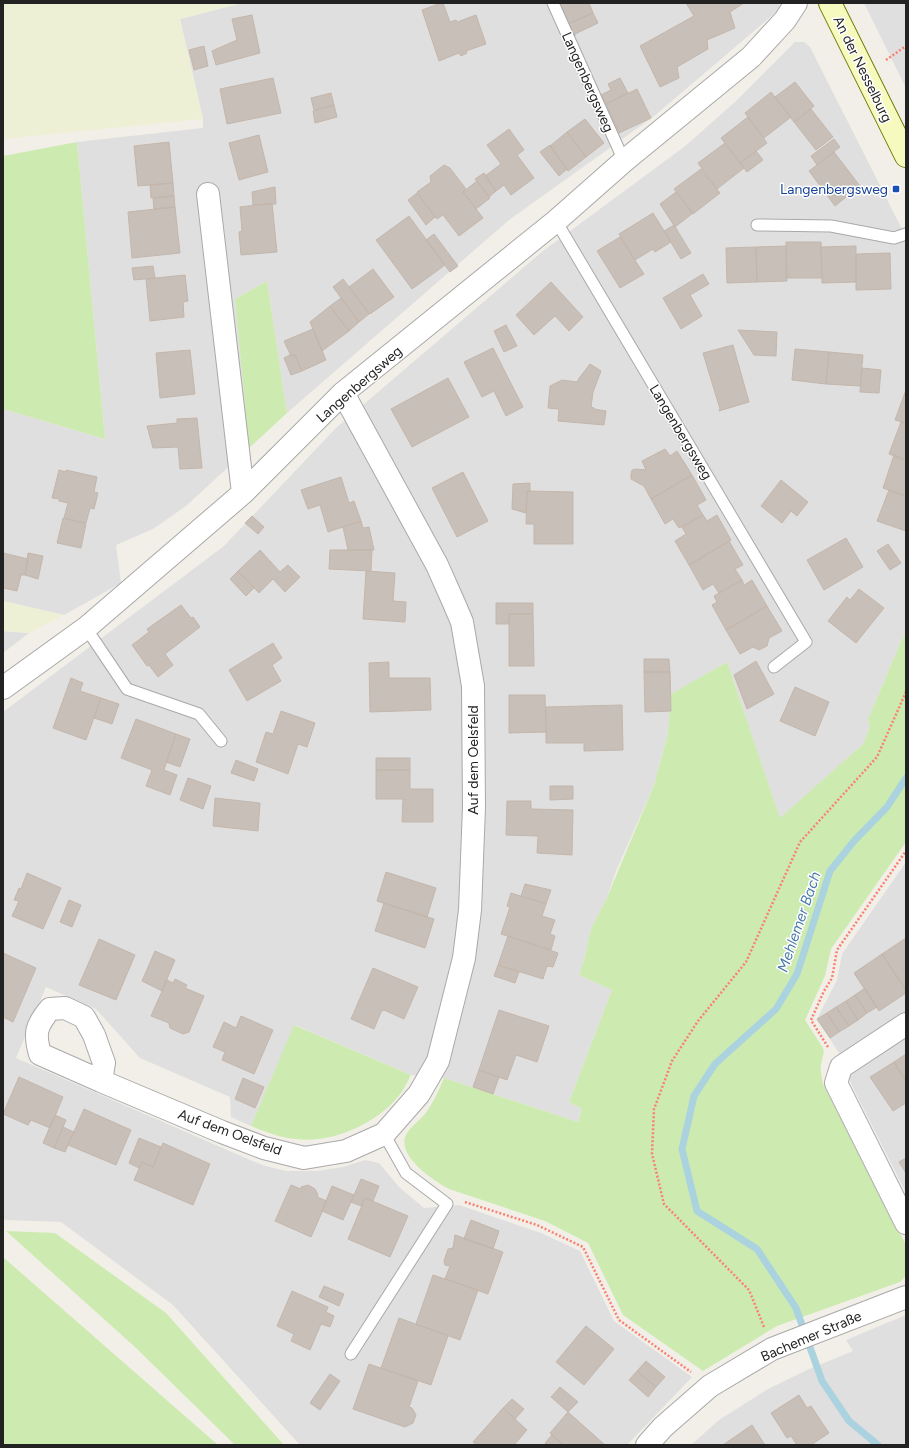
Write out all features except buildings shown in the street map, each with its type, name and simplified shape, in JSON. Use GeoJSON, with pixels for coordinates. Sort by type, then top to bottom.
{"type":"FeatureCollection","features":[{"type":"Feature","properties":{"kind":"street","name":"Langenbergsweg"},"geometry":{"type":"LineString","coordinates":[[3,688],[86,628],[244,493],[343,393],[556,221],[624,161],[751,57],[785,20],[796,3]]}},
{"type":"Feature","properties":{"kind":"street","name":"An der Nesselburg"},"geometry":{"type":"LineString","coordinates":[[830,3],[906,156]]}},
{"type":"Feature","properties":{"kind":"street"},"geometry":{"type":"LineString","coordinates":[[208,194],[244,493]]}},
{"type":"Feature","properties":{"kind":"street","name":"Auf dem Oelsfeld"},"geometry":{"type":"LineString","coordinates":[[101,1081],[264,1148],[304,1158],[346,1151],[384,1134],[420,1094],[438,1061],[464,958],[470,910],[474,807],[473,686],[462,622],[453,601],[437,565],[343,393]]}},
{"type":"Feature","properties":{"kind":"street"},"geometry":{"type":"LineString","coordinates":[[906,1024],[841,1067],[836,1083],[906,1223]]}},
{"type":"Feature","properties":{"kind":"street","name":"Bachemer Straße"},"geometry":{"type":"LineString","coordinates":[[647,1445],[663,1427],[710,1386],[780,1346],[906,1297]]}},
{"type":"Feature","properties":{"kind":"lane","name":"Langenbergsweg"},"geometry":{"type":"LineString","coordinates":[[553,3],[624,161]]}},
{"type":"Feature","properties":{"kind":"lane","name":"Langenbergsweg"},"geometry":{"type":"LineString","coordinates":[[556,221],[806,642],[774,667]]}},
{"type":"Feature","properties":{"kind":"lane"},"geometry":{"type":"LineString","coordinates":[[757,225],[831,226],[894,238],[906,234]]}},
{"type":"Feature","properties":{"kind":"lane"},"geometry":{"type":"LineString","coordinates":[[86,628],[128,689],[200,714],[221,741]]}},
{"type":"Feature","properties":{"kind":"lane"},"geometry":{"type":"LineString","coordinates":[[351,1354],[446,1204],[406,1173],[384,1134]]}},
{"type":"Feature","properties":{"kind":"path"},"geometry":{"type":"LineString","coordinates":[[780,1346],[749,1290],[664,1204],[652,1154],[654,1109],[672,1061],[698,1021],[746,962],[800,842],[877,757],[906,692]]}},
{"type":"Feature","properties":{"kind":"path"},"geometry":{"type":"LineString","coordinates":[[841,1067],[811,1020],[824,991],[832,978],[837,950],[906,851]]}},
{"type":"Feature","properties":{"kind":"path"},"geometry":{"type":"LineString","coordinates":[[446,1204],[464,1202],[537,1225],[583,1247],[619,1320],[710,1386]]}},
{"type":"Feature","properties":{"kind":"shaded area"},"geometry":{"type":"Polygon","coordinates":[[[242,3],[779,3],[781,8],[653,117],[509,220],[287,413],[267,281],[235,299],[249,448],[186,506],[153,529],[116,545],[121,583],[64,615],[3,601],[3,409],[105,439],[77,142],[203,128],[203,119],[180,19],[242,3]]]}},
{"type":"Feature","properties":{"kind":"shaded area"},"geometry":{"type":"Polygon","coordinates":[[[864,3],[906,3],[906,88],[864,3]]]}},
{"type":"Feature","properties":{"kind":"shaded area"},"geometry":{"type":"Polygon","coordinates":[[[795,42],[804,42],[810,47],[906,237],[906,630],[868,719],[870,727],[863,744],[780,819],[727,662],[672,694],[668,734],[654,785],[616,871],[606,900],[591,929],[579,975],[612,990],[569,1102],[582,1109],[578,1122],[444,1078],[411,1075],[295,1025],[251,1126],[231,1117],[230,1097],[140,1058],[96,1009],[46,987],[16,1058],[262,1165],[286,1171],[317,1171],[343,1167],[365,1160],[379,1163],[399,1187],[424,1208],[459,1205],[541,1233],[580,1251],[614,1321],[692,1377],[627,1445],[300,1445],[173,1305],[61,1222],[3,1219],[3,712],[224,546],[336,428],[543,251],[684,147],[735,102],[795,42]]]}},
{"type":"Feature","properties":{"kind":"shaded area"},"geometry":{"type":"Polygon","coordinates":[[[3,631],[29,633],[3,653],[3,631]]]}},
{"type":"Feature","properties":{"kind":"shaded area"},"geometry":{"type":"Polygon","coordinates":[[[906,862],[906,1193],[853,1088],[839,1053],[817,1019],[837,980],[842,954],[906,862]]]}},
{"type":"Feature","properties":{"kind":"shaded area"},"geometry":{"type":"Polygon","coordinates":[[[906,1315],[906,1445],[691,1445],[719,1420],[768,1389],[807,1370],[853,1351],[846,1340],[906,1315]]]}},
{"type":"Feature","properties":{"kind":"green space"},"geometry":{"type":"Polygon","coordinates":[[[3,3],[242,3],[180,19],[203,119],[3,139],[3,3]]]}},
{"type":"Feature","properties":{"kind":"green space"},"geometry":{"type":"Polygon","coordinates":[[[77,142],[105,439],[3,409],[3,156],[77,142]]]}},
{"type":"Feature","properties":{"kind":"green space"},"geometry":{"type":"Polygon","coordinates":[[[267,281],[287,413],[249,448],[235,299],[267,281]]]}},
{"type":"Feature","properties":{"kind":"green space"},"geometry":{"type":"Polygon","coordinates":[[[3,601],[64,615],[29,633],[3,631],[3,601]]]}},
{"type":"Feature","properties":{"kind":"green space"},"geometry":{"type":"Polygon","coordinates":[[[906,630],[906,842],[831,949],[825,976],[805,1020],[824,1050],[821,1064],[823,1084],[906,1245],[906,1276],[900,1282],[777,1326],[703,1371],[623,1315],[588,1243],[545,1221],[449,1189],[442,1185],[426,1174],[411,1159],[406,1151],[404,1143],[406,1135],[428,1110],[444,1078],[578,1122],[582,1109],[569,1102],[612,990],[579,975],[591,929],[606,900],[654,785],[668,734],[671,694],[727,662],[780,818],[863,744],[870,727],[868,719],[906,630]]]}},
{"type":"Feature","properties":{"kind":"green space"},"geometry":{"type":"Polygon","coordinates":[[[294,1025],[411,1075],[401,1093],[387,1108],[364,1124],[337,1135],[308,1140],[295,1139],[272,1134],[251,1126],[294,1025]]]}},
{"type":"Feature","properties":{"kind":"green space"},"geometry":{"type":"Polygon","coordinates":[[[6,1231],[55,1233],[166,1313],[284,1445],[235,1445],[135,1347],[6,1231]]]}},
{"type":"Feature","properties":{"kind":"green space"},"geometry":{"type":"Polygon","coordinates":[[[3,1257],[218,1445],[3,1445],[3,1257]]]}},
{"type":"Feature","properties":{"kind":"waterway","name":"Mehlemer Bach"},"geometry":{"type":"LineString","coordinates":[[878,1445],[849,1421],[822,1381],[796,1308],[757,1249],[697,1211],[682,1149],[694,1096],[715,1064],[776,1009],[797,974],[830,871],[854,841],[887,807],[906,778]]}},
{"type":"Feature","properties":{"kind":"place","name":"Langenbergsweg"},"geometry":{"type":"Point","coordinates":[896,189]}}]}
